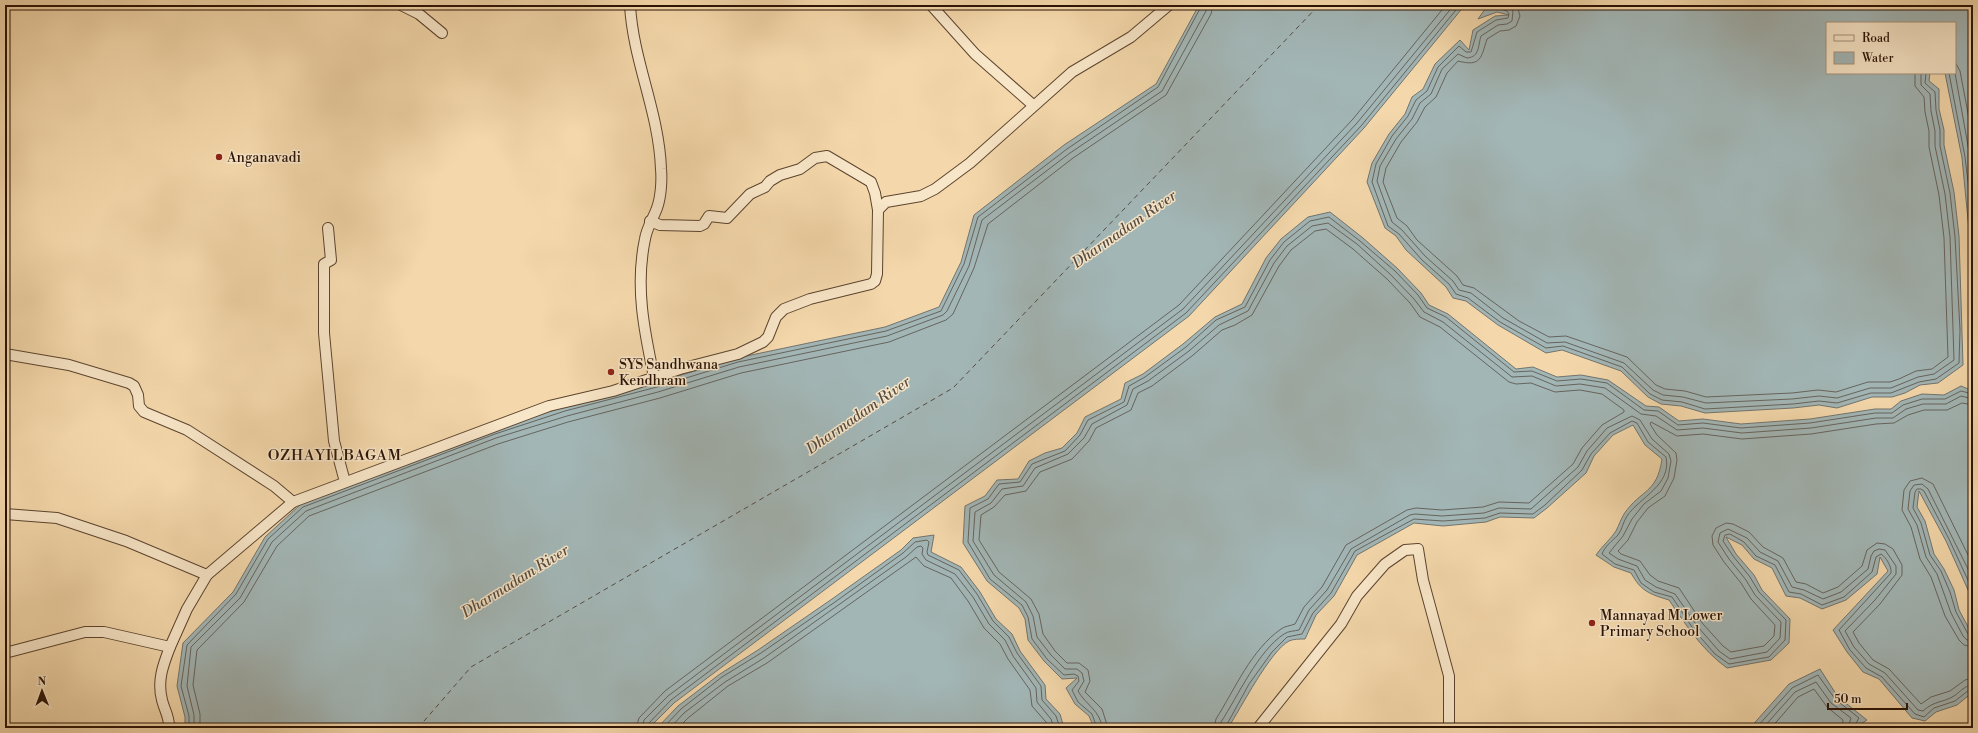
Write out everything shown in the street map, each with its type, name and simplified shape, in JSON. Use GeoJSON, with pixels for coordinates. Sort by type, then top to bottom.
{"type":"FeatureCollection","features":[{"type":"Feature","properties":{"kind":"street"},"geometry":{"type":"LineString","coordinates":[[401,5],[423,17],[442,32]]}},
{"type":"Feature","properties":{"kind":"street"},"geometry":{"type":"LineString","coordinates":[[630,5],[636,52],[649,96],[660,148],[660,192],[657,207],[650,221],[645,238],[640,277],[643,326],[654,377]]}},
{"type":"Feature","properties":{"kind":"street"},"geometry":{"type":"LineString","coordinates":[[932,5],[974,54],[1033,105]]}},
{"type":"Feature","properties":{"kind":"street"},"geometry":{"type":"LineString","coordinates":[[878,210],[886,202],[921,196],[935,189],[970,163],[1033,105],[1072,72],[1131,37],[1169,5]]}},
{"type":"Feature","properties":{"kind":"street"},"geometry":{"type":"LineString","coordinates":[[169,728],[162,699],[160,673],[170,647],[188,609],[207,575],[293,502],[549,406],[613,391],[654,377],[738,354],[755,347],[768,337],[776,317],[784,309],[796,303],[872,284],[875,281],[877,274],[878,210],[875,193],[871,182],[827,156],[815,158],[800,168],[780,175],[770,181],[766,187],[750,194],[727,218],[709,216],[704,224],[700,226],[665,225],[650,221]]}},
{"type":"Feature","properties":{"kind":"street"},"geometry":{"type":"LineString","coordinates":[[328,228],[331,260],[324,264],[324,333],[334,441],[345,482]]}},
{"type":"Feature","properties":{"kind":"street"},"geometry":{"type":"LineString","coordinates":[[5,354],[69,365],[129,383],[134,386],[138,395],[138,406],[144,412],[187,430],[274,486],[293,502]]}},
{"type":"Feature","properties":{"kind":"street"},"geometry":{"type":"LineString","coordinates":[[5,514],[57,518],[126,541],[207,575]]}},
{"type":"Feature","properties":{"kind":"street"},"geometry":{"type":"LineString","coordinates":[[1258,728],[1341,624],[1357,596],[1385,564],[1405,550],[1418,549],[1423,580],[1450,676],[1449,728]]}},
{"type":"Feature","properties":{"kind":"street"},"geometry":{"type":"LineString","coordinates":[[5,652],[85,632],[104,632],[170,647]]}},
{"type":"Feature","properties":{"kind":"water","name":"Dharmadam River"},"geometry":{"type":"Polygon","coordinates":[[[1199,5],[1465,5],[1364,128],[1189,316],[674,703],[649,728],[185,728],[185,717],[177,686],[183,643],[233,592],[265,537],[301,504],[494,430],[564,407],[655,383],[737,358],[885,327],[939,307],[961,262],[974,215],[1064,145],[1156,84],[1199,5]]]}},
{"type":"Feature","properties":{"kind":"water"},"geometry":{"type":"Polygon","coordinates":[[[1488,5],[1973,5],[1973,271],[1962,158],[1945,74],[1956,74],[1956,22],[1826,22],[1826,74],[1930,74],[1929,81],[1939,89],[1939,109],[1944,130],[1944,145],[1954,192],[1959,236],[1963,365],[1938,383],[1920,385],[1905,393],[1892,397],[1872,397],[1837,408],[1819,405],[1705,413],[1681,406],[1661,404],[1648,397],[1621,371],[1562,350],[1546,353],[1498,325],[1466,301],[1453,298],[1446,287],[1406,250],[1396,236],[1385,228],[1367,182],[1372,163],[1389,134],[1405,114],[1412,97],[1423,89],[1435,64],[1460,40],[1469,50],[1473,30],[1495,16],[1509,15],[1497,12],[1478,19],[1488,5]]]}},
{"type":"Feature","properties":{"kind":"water"},"geometry":{"type":"Polygon","coordinates":[[[1330,212],[1363,238],[1397,268],[1421,293],[1429,305],[1448,314],[1516,369],[1533,367],[1557,377],[1581,375],[1608,380],[1646,406],[1659,407],[1679,421],[1703,419],[1741,424],[1810,419],[1875,409],[1891,409],[1901,401],[1922,394],[1944,395],[1961,386],[1973,391],[1973,601],[1946,541],[1919,491],[1917,507],[1925,521],[1934,554],[1944,569],[1954,590],[1959,610],[1973,636],[1973,692],[1957,705],[1936,712],[1925,721],[1912,718],[1879,679],[1863,672],[1847,652],[1833,630],[1888,571],[1880,557],[1877,574],[1846,600],[1822,609],[1800,598],[1786,596],[1772,568],[1754,559],[1742,545],[1726,537],[1736,554],[1754,575],[1762,590],[1790,619],[1789,643],[1771,660],[1727,668],[1718,661],[1688,628],[1669,600],[1646,591],[1638,584],[1631,573],[1614,567],[1596,555],[1614,534],[1624,514],[1630,506],[1652,485],[1660,470],[1662,459],[1645,445],[1633,425],[1613,435],[1594,456],[1586,473],[1534,518],[1500,517],[1486,522],[1443,526],[1414,523],[1357,555],[1334,596],[1316,615],[1305,639],[1295,639],[1289,641],[1273,656],[1228,728],[1094,728],[1089,716],[1075,704],[1066,688],[1077,678],[1062,679],[1044,661],[1028,640],[1025,619],[1019,608],[987,581],[963,543],[965,506],[985,496],[997,480],[1018,479],[1029,461],[1045,453],[1062,448],[1077,433],[1085,417],[1121,399],[1125,383],[1143,374],[1183,344],[1215,317],[1242,304],[1266,258],[1281,239],[1308,217],[1330,212]]]}},
{"type":"Feature","properties":{"kind":"water"},"geometry":{"type":"Polygon","coordinates":[[[934,535],[931,552],[961,567],[980,592],[996,619],[1012,634],[1020,651],[1045,685],[1046,699],[1060,714],[1064,728],[657,728],[678,706],[720,674],[758,650],[832,599],[901,550],[913,538],[934,535]]]}},
{"type":"Feature","properties":{"kind":"water"},"geometry":{"type":"Polygon","coordinates":[[[1820,669],[1838,697],[1867,720],[1855,728],[1750,728],[1789,684],[1820,669]]]}},
{"type":"Feature","properties":{"kind":"ferry route"},"geometry":{"type":"LineString","coordinates":[[418,728],[471,667],[953,388],[1319,5]]}},
{"type":"Feature","properties":{"kind":"place","name":"Anganavadi"},"geometry":{"type":"Point","coordinates":[219,157]}},
{"type":"Feature","properties":{"kind":"place","name":"SYS Sandhwana Kendhram"},"geometry":{"type":"Point","coordinates":[611,372]}},
{"type":"Feature","properties":{"kind":"place","name":"Mannayad M Lower Primary School"},"geometry":{"type":"Point","coordinates":[1592,623]}},
{"type":"Feature","properties":{"kind":"district","name":"OZHAYILBAGAM"},"geometry":{"type":"Point","coordinates":[335,455]}}]}
